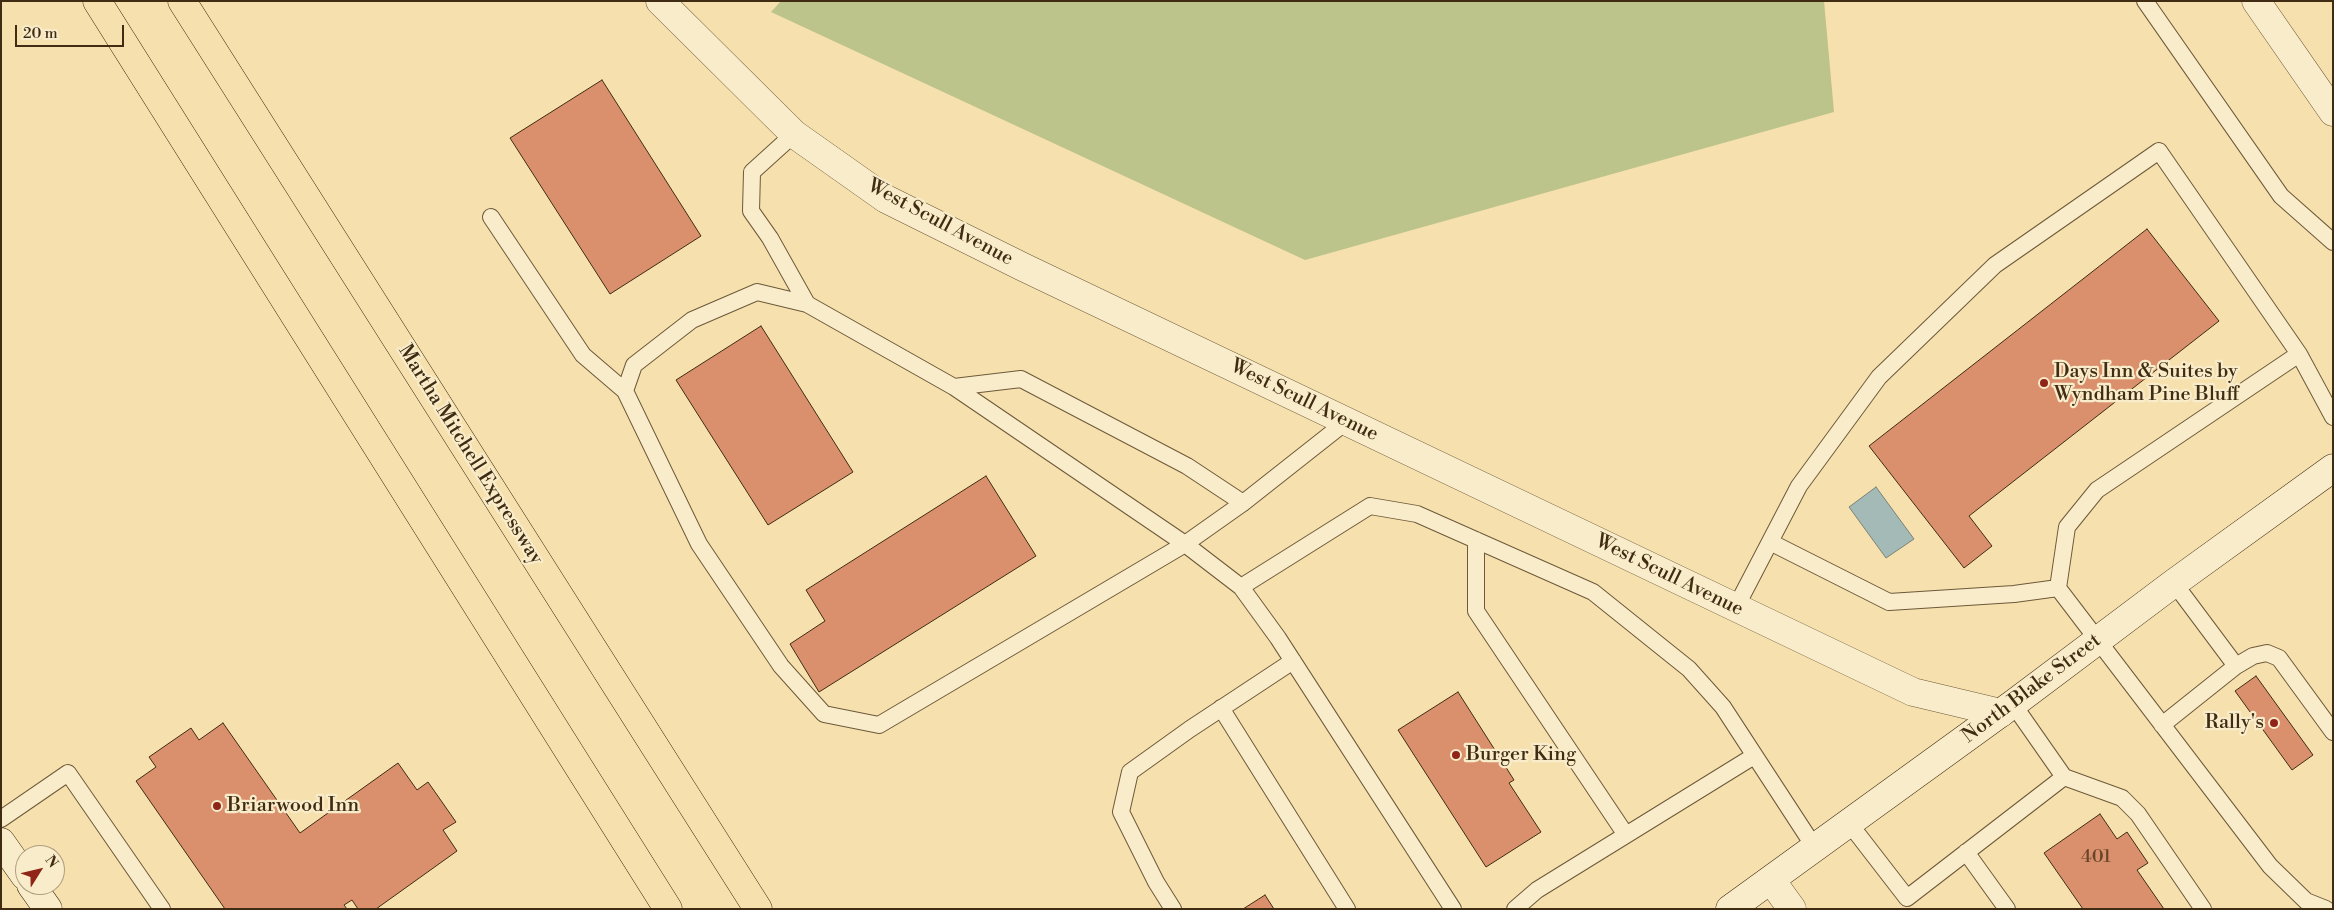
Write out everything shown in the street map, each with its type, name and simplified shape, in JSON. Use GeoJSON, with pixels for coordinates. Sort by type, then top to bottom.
{"type":"FeatureCollection","features":[{"type":"Feature","properties":{"kind":"highway"},"geometry":{"type":"LineString","coordinates":[[97,1],[668,909]]}},
{"type":"Feature","properties":{"kind":"highway","name":"Martha Mitchell Expressway"},"geometry":{"type":"LineString","coordinates":[[182,1],[758,909]]}},
{"type":"Feature","properties":{"kind":"street","name":"West Scull Avenue"},"geometry":{"type":"LineString","coordinates":[[660,1],[794,134],[886,199],[1347,422],[1913,692],[2007,708]]}},
{"type":"Feature","properties":{"kind":"street"},"geometry":{"type":"LineString","coordinates":[[2256,1],[2333,112]]}},
{"type":"Feature","properties":{"kind":"street","name":"North Blake Street"},"geometry":{"type":"LineString","coordinates":[[1730,909],[2333,468]]}},
{"type":"Feature","properties":{"kind":"street"},"geometry":{"type":"LineString","coordinates":[[1,842],[15,862]]}},
{"type":"Feature","properties":{"kind":"street"},"geometry":{"type":"LineString","coordinates":[[1771,880],[1792,909]]}},
{"type":"Feature","properties":{"kind":"street"},"geometry":{"type":"LineString","coordinates":[[38,895],[48,909]]}},
{"type":"Feature","properties":{"kind":"lane"},"geometry":{"type":"LineString","coordinates":[[2145,1],[2281,196],[2333,242]]}},
{"type":"Feature","properties":{"kind":"lane"},"geometry":{"type":"LineString","coordinates":[[794,134],[752,172],[750,211],[770,238],[807,304]]}},
{"type":"Feature","properties":{"kind":"lane"},"geometry":{"type":"LineString","coordinates":[[1736,607],[1799,486],[1879,378],[1995,265],[2159,151],[2299,354],[2333,417]]}},
{"type":"Feature","properties":{"kind":"lane"},"geometry":{"type":"LineString","coordinates":[[492,218],[583,355],[625,391],[699,544],[781,666],[824,714],[879,724],[1185,544],[1243,503],[1347,422]]}},
{"type":"Feature","properties":{"kind":"lane"},"geometry":{"type":"LineString","coordinates":[[625,391],[634,365],[692,320],[757,292],[807,304],[954,387],[1185,544],[1241,587],[1293,661],[1453,909]]}},
{"type":"Feature","properties":{"kind":"lane"},"geometry":{"type":"LineString","coordinates":[[2299,354],[2098,490],[2067,527],[2058,588],[2270,866],[2306,901],[2326,909]]}},
{"type":"Feature","properties":{"kind":"lane"},"geometry":{"type":"LineString","coordinates":[[954,387],[1021,379],[1187,466],[1243,503]]}},
{"type":"Feature","properties":{"kind":"lane"},"geometry":{"type":"LineString","coordinates":[[1241,587],[1370,506],[1416,514],[1593,592],[1689,669],[1723,707],[1815,848]]}},
{"type":"Feature","properties":{"kind":"lane"},"geometry":{"type":"LineString","coordinates":[[1476,540],[1476,611],[1626,834]]}},
{"type":"Feature","properties":{"kind":"lane"},"geometry":{"type":"LineString","coordinates":[[1770,542],[1889,602],[2014,594],[2058,588]]}},
{"type":"Feature","properties":{"kind":"lane"},"geometry":{"type":"LineString","coordinates":[[2174,583],[2236,666]]}},
{"type":"Feature","properties":{"kind":"lane"},"geometry":{"type":"LineString","coordinates":[[2162,726],[2236,666],[2253,656],[2267,654],[2279,658],[2333,732]]}},
{"type":"Feature","properties":{"kind":"lane"},"geometry":{"type":"LineString","coordinates":[[1172,909],[1156,882],[1121,812],[1130,772],[1221,708],[1293,661]]}},
{"type":"Feature","properties":{"kind":"lane"},"geometry":{"type":"LineString","coordinates":[[1221,708],[1347,909]]}},
{"type":"Feature","properties":{"kind":"lane"},"geometry":{"type":"LineString","coordinates":[[2007,708],[2064,777],[2122,798],[2138,814],[2203,909]]}},
{"type":"Feature","properties":{"kind":"lane"},"geometry":{"type":"LineString","coordinates":[[1515,909],[1537,890],[1754,756]]}},
{"type":"Feature","properties":{"kind":"lane"},"geometry":{"type":"LineString","coordinates":[[1,819],[68,773],[162,909]]}},
{"type":"Feature","properties":{"kind":"lane"},"geometry":{"type":"LineString","coordinates":[[1849,823],[1910,903],[1966,852],[2064,777]]}},
{"type":"Feature","properties":{"kind":"lane"},"geometry":{"type":"LineString","coordinates":[[1966,852],[2007,909]]}},
{"type":"Feature","properties":{"kind":"green space"},"geometry":{"type":"Polygon","coordinates":[[[781,1],[1824,1],[1834,112],[1305,260],[771,12],[781,1]]]}},
{"type":"Feature","properties":{"kind":"water"},"geometry":{"type":"Polygon","coordinates":[[[1876,487],[1914,539],[1886,558],[1849,507],[1876,487]]]}},
{"type":"Feature","properties":{"kind":"building"},"geometry":{"type":"Polygon","coordinates":[[[602,80],[701,236],[610,294],[510,138],[602,80]]]}},
{"type":"Feature","properties":{"kind":"building","name":"Days Inn & Suites by Wyndham Pine Bluff"},"geometry":{"type":"Polygon","coordinates":[[[2147,229],[2219,321],[1969,516],[1992,546],[1964,568],[1869,446],[2147,229]]]}},
{"type":"Feature","properties":{"kind":"building"},"geometry":{"type":"Polygon","coordinates":[[[761,326],[853,472],[768,525],[676,380],[761,326]]]}},
{"type":"Feature","properties":{"kind":"building"},"geometry":{"type":"Polygon","coordinates":[[[986,476],[1036,556],[819,692],[790,644],[825,621],[806,590],[986,476]]]}},
{"type":"Feature","properties":{"kind":"building","name":"Rally's"},"geometry":{"type":"Polygon","coordinates":[[[2256,676],[2313,755],[2292,770],[2235,691],[2256,676]]]}},
{"type":"Feature","properties":{"kind":"building","name":"Burger King"},"geometry":{"type":"Polygon","coordinates":[[[1458,692],[1514,780],[1509,783],[1541,832],[1486,867],[1398,730],[1458,692]]]}},
{"type":"Feature","properties":{"kind":"building","name":"Briarwood Inn"},"geometry":{"type":"Polygon","coordinates":[[[223,723],[300,833],[398,763],[417,790],[428,782],[456,822],[443,830],[457,851],[376,909],[358,909],[352,900],[344,905],[347,909],[225,909],[136,781],[156,767],[149,757],[191,728],[199,740],[223,723]]]}},
{"type":"Feature","properties":{"kind":"building"},"geometry":{"type":"Polygon","coordinates":[[[2100,814],[2117,839],[2127,832],[2148,863],[2137,870],[2164,909],[2083,909],[2044,853],[2100,814]]]}},
{"type":"Feature","properties":{"kind":"building"},"geometry":{"type":"Polygon","coordinates":[[[1265,895],[1274,909],[1243,909],[1265,895]]]}},
{"type":"Feature","properties":{"kind":"place","name":"Days Inn & Suites by Wyndham Pine Bluff"},"geometry":{"type":"Point","coordinates":[2044,383]}},
{"type":"Feature","properties":{"kind":"place","name":"Rally's"},"geometry":{"type":"Point","coordinates":[2274,723]}},
{"type":"Feature","properties":{"kind":"place","name":"Burger King"},"geometry":{"type":"Point","coordinates":[1456,755]}},
{"type":"Feature","properties":{"kind":"place","name":"Briarwood Inn"},"geometry":{"type":"Point","coordinates":[217,806]}}]}
